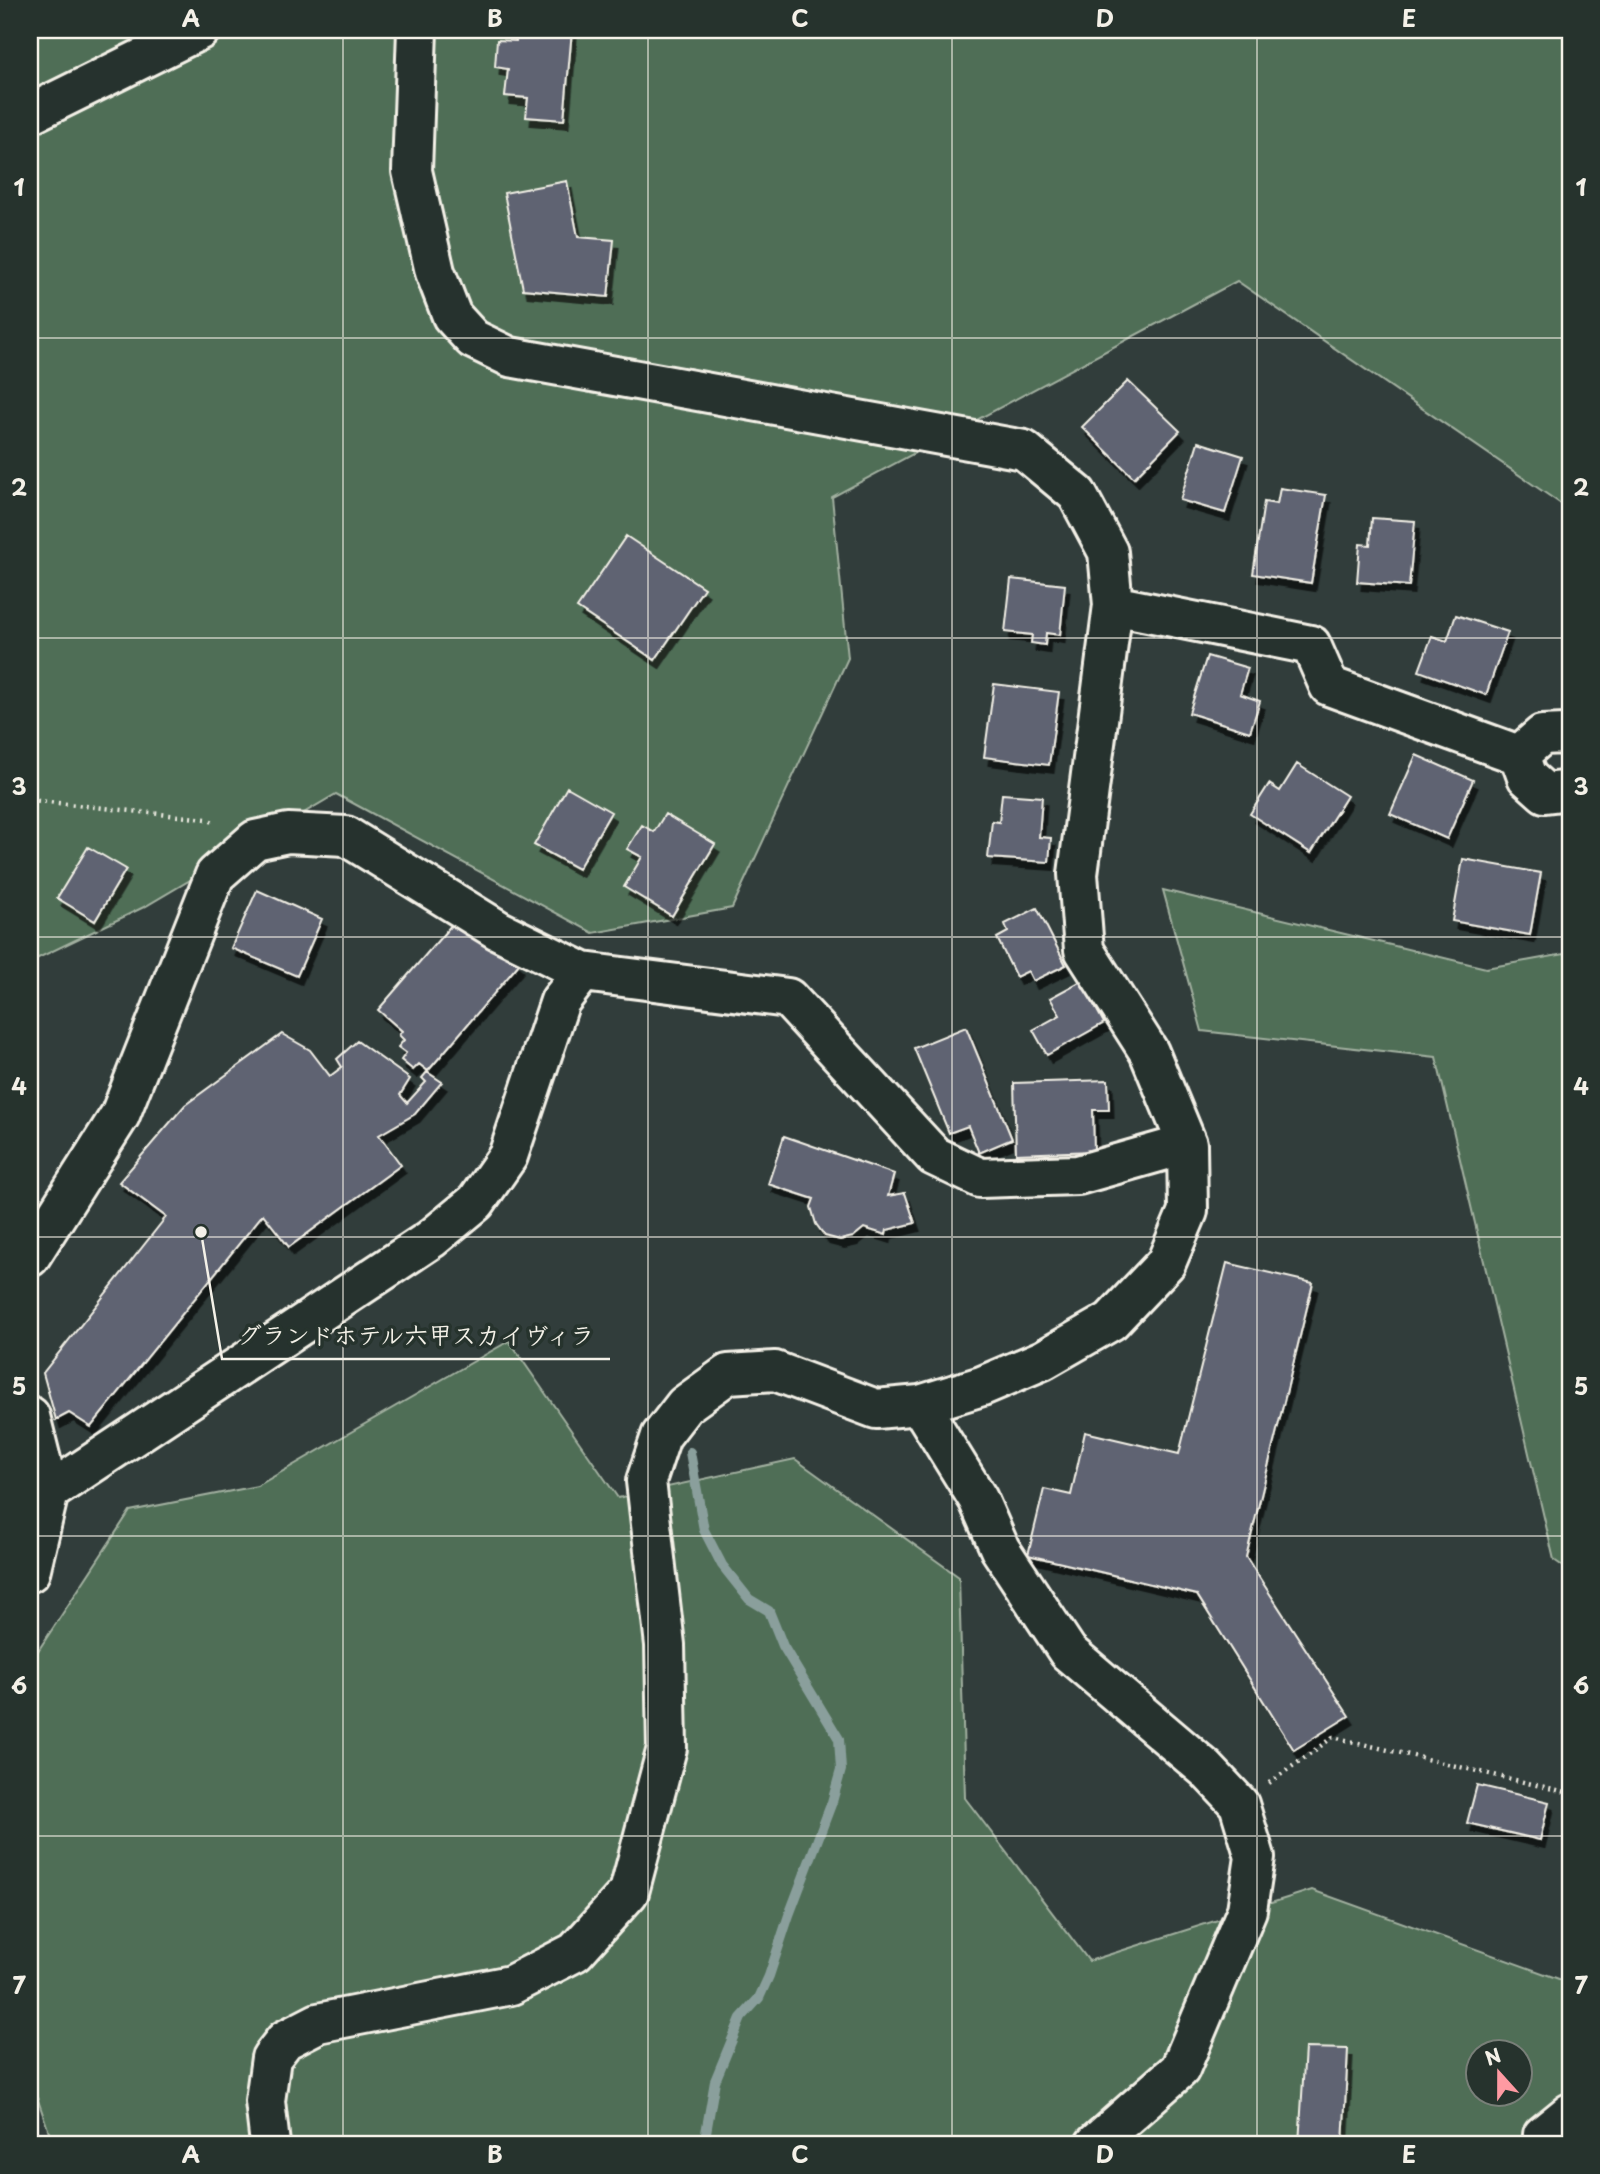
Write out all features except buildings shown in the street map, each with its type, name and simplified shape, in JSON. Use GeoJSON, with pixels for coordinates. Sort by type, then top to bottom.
{"type":"FeatureCollection","features":[{"type":"Feature","properties":{"kind":"street"},"geometry":{"type":"LineString","coordinates":[[30,114],[200,30]]}},
{"type":"Feature","properties":{"kind":"street"},"geometry":{"type":"LineString","coordinates":[[270,2144],[265,2101],[271,2058],[285,2040],[318,2023],[511,1985],[575,1952],[629,1892],[667,1748],[665,1645],[646,1481],[661,1436],[685,1405],[728,1374],[775,1371],[876,1409],[920,1405],[982,1386],[1043,1360],[1111,1321],[1166,1263],[1188,1211],[1187,1144],[1149,1052],[1084,950],[1078,874],[1112,605],[1108,552],[1077,494],[1024,450],[510,357],[473,340],[453,316],[435,272],[412,171],[417,30]]}},
{"type":"Feature","properties":{"kind":"street"},"geometry":{"type":"LineString","coordinates":[[1112,605],[1311,645],[1329,686],[1519,755]]}},
{"type":"Feature","properties":{"kind":"street"},"geometry":{"type":"LineString","coordinates":[[1519,755],[1542,735],[1565,734],[1570,738]]}},
{"type":"Feature","properties":{"kind":"street"},"geometry":{"type":"LineString","coordinates":[[1519,755],[1527,777],[1545,793],[1570,790]]}},
{"type":"Feature","properties":{"kind":"street"},"geometry":{"type":"LineString","coordinates":[[30,1257],[120,1115],[215,875],[255,840],[288,833],[346,836],[498,930],[583,972],[788,998],[934,1156],[980,1178],[1078,1175],[1187,1144]]}},
{"type":"Feature","properties":{"kind":"street"},"geometry":{"type":"LineString","coordinates":[[49,1492],[431,1239],[476,1202],[508,1156],[560,1002],[583,972]]}},
{"type":"Feature","properties":{"kind":"street"},"geometry":{"type":"LineString","coordinates":[[920,1405],[978,1499],[1000,1549],[1068,1652],[1206,1769],[1240,1804],[1255,1857],[1247,1910],[1180,2070],[1095,2144]]}},
{"type":"Feature","properties":{"kind":"street"},"geometry":{"type":"LineString","coordinates":[[30,1416],[49,1492],[30,1573]]}},
{"type":"Feature","properties":{"kind":"street"},"geometry":{"type":"LineString","coordinates":[[1545,2144],[1544,2135],[1570,2113]]}},
{"type":"Feature","properties":{"kind":"path"},"geometry":{"type":"LineString","coordinates":[[30,800],[206,819],[255,840]]}},
{"type":"Feature","properties":{"kind":"path"},"geometry":{"type":"LineString","coordinates":[[1240,1804],[1333,1737],[1570,1793]]}},
{"type":"Feature","properties":{"kind":"green space"},"geometry":{"type":"Polygon","coordinates":[[[30,30],[1570,30],[1570,510],[1237,281],[832,497],[848,658],[732,908],[593,933],[336,794],[146,906],[30,962],[30,30]]]}},
{"type":"Feature","properties":{"kind":"green space"},"geometry":{"type":"Polygon","coordinates":[[[1163,890],[1486,968],[1570,953],[1570,1571],[1554,1560],[1436,1057],[1202,1031],[1163,890]]]}},
{"type":"Feature","properties":{"kind":"green space"},"geometry":{"type":"Polygon","coordinates":[[[509,1341],[618,1498],[795,1459],[959,1577],[965,1798],[1089,1961],[1312,1890],[1570,1983],[1570,2144],[41,2144],[49,2132],[30,2077],[30,1663],[130,1511],[257,1486],[509,1341]]]}},
{"type":"Feature","properties":{"kind":"waterway"},"geometry":{"type":"LineString","coordinates":[[690,1452],[704,1530],[722,1565],[749,1599],[769,1611],[783,1646],[839,1739],[841,1770],[769,1976],[759,1998],[741,2018],[715,2081],[704,2144]]}},
{"type":"Feature","properties":{"kind":"place","name":"グランドホテル六甲スカイヴィラ"},"geometry":{"type":"Point","coordinates":[201,1232]}}]}
